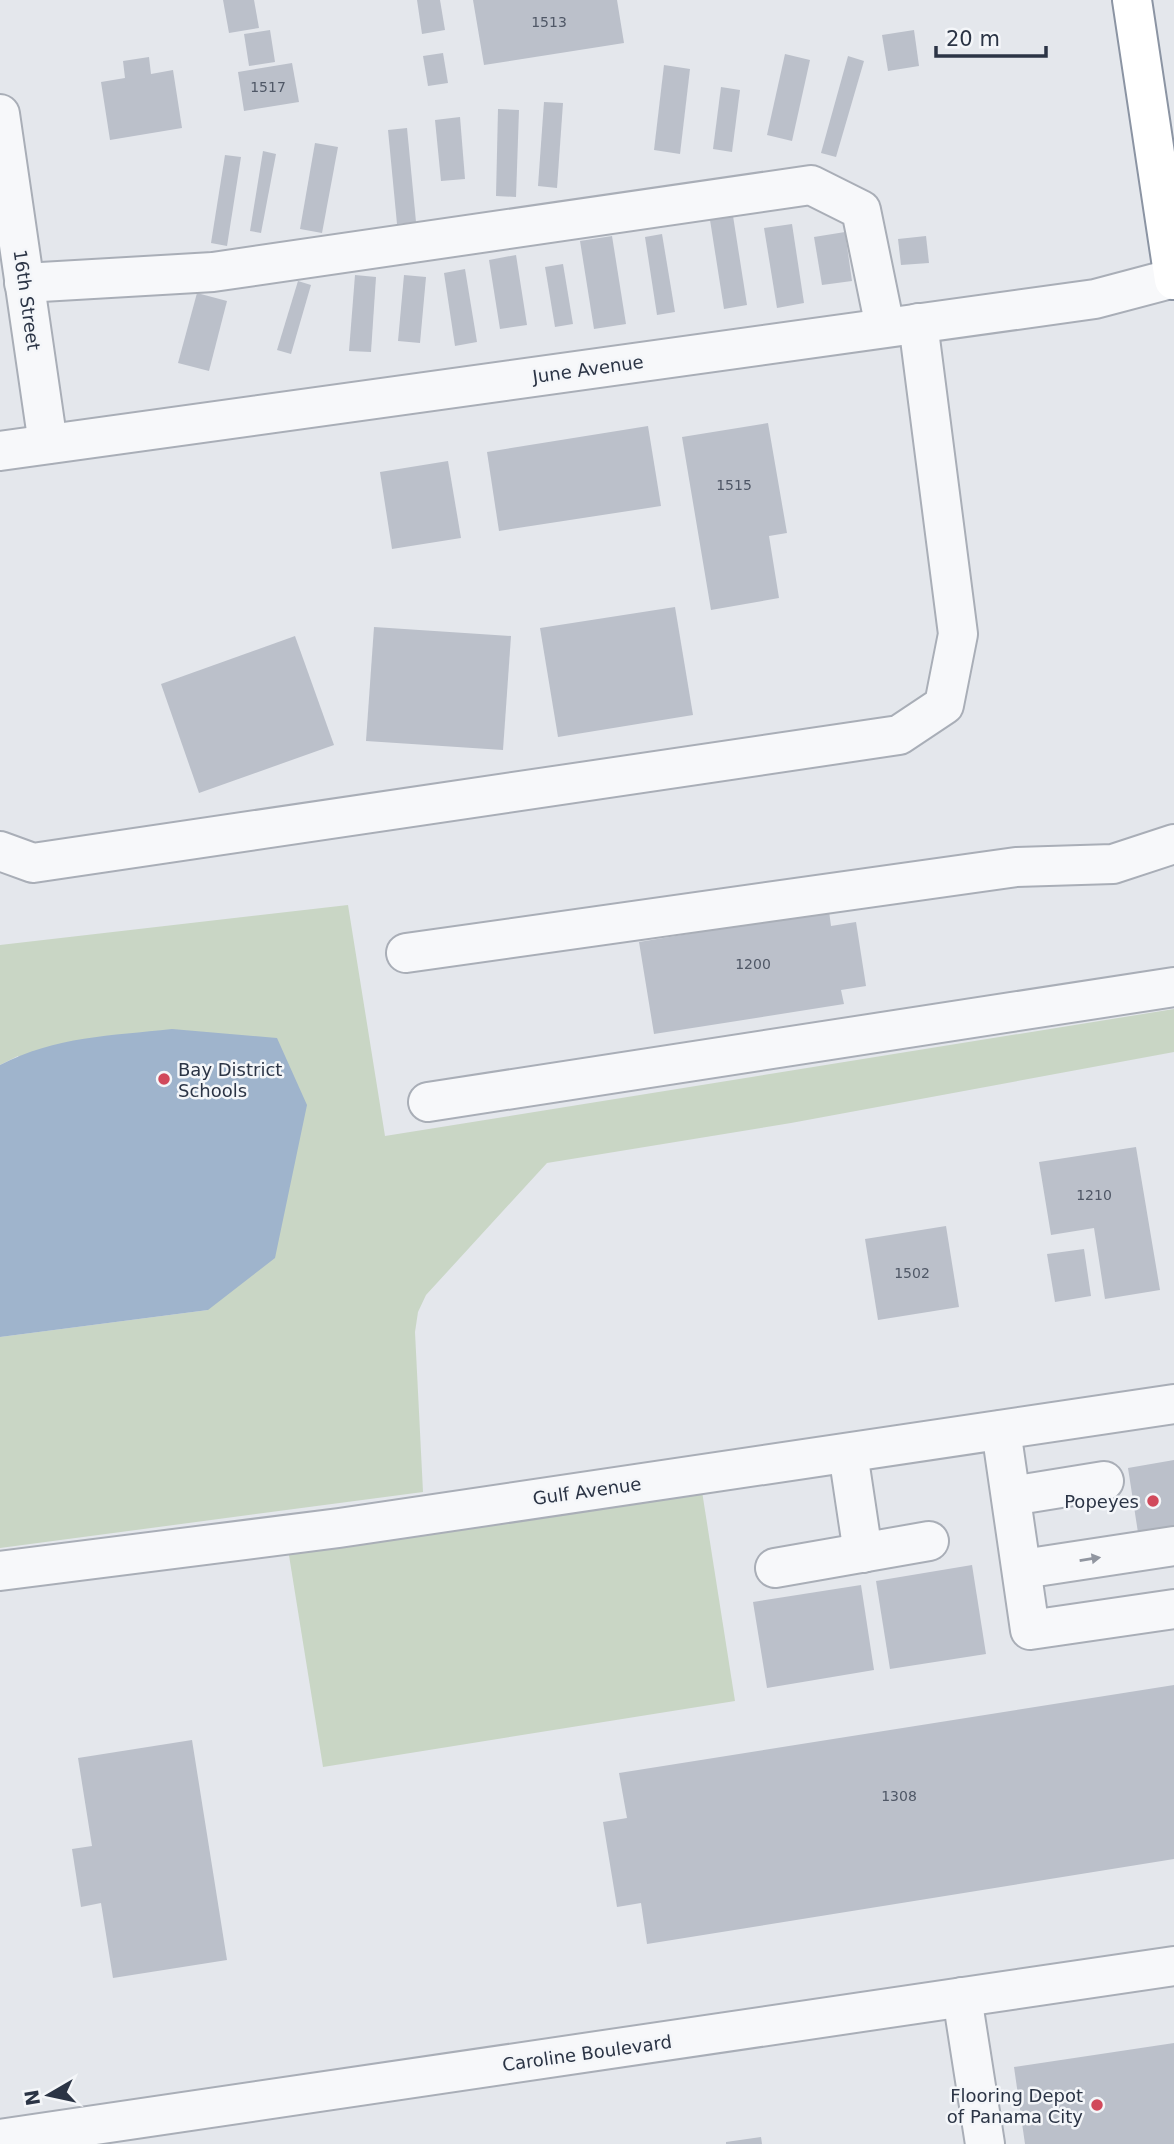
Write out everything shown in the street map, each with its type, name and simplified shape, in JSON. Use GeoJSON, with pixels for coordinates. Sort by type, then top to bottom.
{"type":"FeatureCollection","features":[{"type":"Feature","properties":{"kind":"highway"},"geometry":{"type":"LineString","coordinates":[[1132,0],[1174,278]]}},
{"type":"Feature","properties":{"kind":"street","name":"16th Street"},"geometry":{"type":"LineString","coordinates":[[0,114],[48,444]]}},
{"type":"Feature","properties":{"kind":"street"},"geometry":{"type":"LineString","coordinates":[[0,851],[33,863],[899,735],[944,705],[958,634],[902,325],[861,210],[810,185],[213,272],[24,283]]}},
{"type":"Feature","properties":{"kind":"street","name":"June Avenue"},"geometry":{"type":"LineString","coordinates":[[0,451],[1095,299],[1174,278]]}},
{"type":"Feature","properties":{"kind":"street"},"geometry":{"type":"LineString","coordinates":[[406,953],[1016,867],[1113,864],[1174,844]]}},
{"type":"Feature","properties":{"kind":"street"},"geometry":{"type":"LineString","coordinates":[[428,1102],[1174,987]]}},
{"type":"Feature","properties":{"kind":"street","name":"Gulf Avenue"},"geometry":{"type":"LineString","coordinates":[[0,1571],[339,1528],[1174,1405]]}},
{"type":"Feature","properties":{"kind":"street"},"geometry":{"type":"LineString","coordinates":[[1002,1430],[1030,1630],[1174,1609]]}},
{"type":"Feature","properties":{"kind":"street"},"geometry":{"type":"LineString","coordinates":[[848,1453],[863,1553]]}},
{"type":"Feature","properties":{"kind":"street"},"geometry":{"type":"LineString","coordinates":[[1011,1496],[1104,1480]]}},
{"type":"Feature","properties":{"kind":"street"},"geometry":{"type":"LineString","coordinates":[[775,1568],[929,1541]]}},
{"type":"Feature","properties":{"kind":"street"},"geometry":{"type":"LineString","coordinates":[[1023,1569],[1174,1546]]}},
{"type":"Feature","properties":{"kind":"street","name":"Caroline Boulevard"},"geometry":{"type":"LineString","coordinates":[[0,2139],[176,2129],[962,1997],[1174,1966]]}},
{"type":"Feature","properties":{"kind":"street"},"geometry":{"type":"LineString","coordinates":[[962,1997],[985,2144]]}},
{"type":"Feature","properties":{"kind":"green space"},"geometry":{"type":"Polygon","coordinates":[[[348,905],[385,1136],[1174,1009],[1174,1052],[791,1123],[547,1163],[426,1295],[418,1312],[415,1332],[423,1492],[0,1548],[0,1337],[208,1310],[18,1056],[0,1065],[0,945],[348,905]]]}},
{"type":"Feature","properties":{"kind":"green space"},"geometry":{"type":"Polygon","coordinates":[[[701,1485],[735,1701],[323,1767],[287,1543],[701,1485]]]}},
{"type":"Feature","properties":{"kind":"water"},"geometry":{"type":"Polygon","coordinates":[[[172,1029],[277,1038],[307,1105],[275,1258],[208,1310],[0,1337],[0,1065],[21,1055],[63,1043],[172,1029]]]}},
{"type":"Feature","properties":{"kind":"building"},"geometry":{"type":"Polygon","coordinates":[[[223,0],[254,0],[259,28],[229,33],[223,0]]]}},
{"type":"Feature","properties":{"kind":"building"},"geometry":{"type":"Polygon","coordinates":[[[417,0],[440,0],[445,30],[422,34],[417,0]]]}},
{"type":"Feature","properties":{"kind":"building"},"geometry":{"type":"Polygon","coordinates":[[[473,0],[617,0],[624,43],[484,65],[473,0]]]}},
{"type":"Feature","properties":{"kind":"building"},"geometry":{"type":"Polygon","coordinates":[[[270,30],[275,62],[249,66],[244,34],[270,30]]]}},
{"type":"Feature","properties":{"kind":"building"},"geometry":{"type":"Polygon","coordinates":[[[914,30],[919,66],[888,71],[882,35],[914,30]]]}},
{"type":"Feature","properties":{"kind":"building"},"geometry":{"type":"Polygon","coordinates":[[[443,53],[448,83],[428,86],[423,56],[443,53]]]}},
{"type":"Feature","properties":{"kind":"building"},"geometry":{"type":"Polygon","coordinates":[[[785,54],[810,60],[792,141],[767,135],[785,54]]]}},
{"type":"Feature","properties":{"kind":"building"},"geometry":{"type":"Polygon","coordinates":[[[848,56],[864,61],[836,157],[821,153],[848,56]]]}},
{"type":"Feature","properties":{"kind":"building"},"geometry":{"type":"Polygon","coordinates":[[[149,57],[151,74],[173,70],[182,128],[110,140],[101,82],[125,78],[123,61],[149,57]]]}},
{"type":"Feature","properties":{"kind":"building"},"geometry":{"type":"Polygon","coordinates":[[[292,63],[299,102],[244,111],[238,72],[292,63]]]}},
{"type":"Feature","properties":{"kind":"building"},"geometry":{"type":"Polygon","coordinates":[[[664,65],[690,69],[680,154],[654,150],[664,65]]]}},
{"type":"Feature","properties":{"kind":"building"},"geometry":{"type":"Polygon","coordinates":[[[721,87],[740,90],[732,152],[713,149],[721,87]]]}},
{"type":"Feature","properties":{"kind":"building"},"geometry":{"type":"Polygon","coordinates":[[[544,102],[563,103],[557,188],[538,186],[544,102]]]}},
{"type":"Feature","properties":{"kind":"building"},"geometry":{"type":"Polygon","coordinates":[[[498,109],[519,110],[516,197],[496,196],[498,109]]]}},
{"type":"Feature","properties":{"kind":"building"},"geometry":{"type":"Polygon","coordinates":[[[460,117],[465,179],[441,181],[435,120],[460,117]]]}},
{"type":"Feature","properties":{"kind":"building"},"geometry":{"type":"Polygon","coordinates":[[[407,128],[416,222],[397,224],[388,130],[407,128]]]}},
{"type":"Feature","properties":{"kind":"building"},"geometry":{"type":"Polygon","coordinates":[[[315,143],[338,147],[322,233],[300,229],[315,143]]]}},
{"type":"Feature","properties":{"kind":"building"},"geometry":{"type":"Polygon","coordinates":[[[263,151],[276,154],[261,233],[250,231],[263,151]]]}},
{"type":"Feature","properties":{"kind":"building"},"geometry":{"type":"Polygon","coordinates":[[[225,155],[241,157],[227,246],[211,243],[225,155]]]}},
{"type":"Feature","properties":{"kind":"building"},"geometry":{"type":"Polygon","coordinates":[[[733,216],[747,305],[724,309],[710,220],[733,216]]]}},
{"type":"Feature","properties":{"kind":"building"},"geometry":{"type":"Polygon","coordinates":[[[792,224],[804,303],[777,308],[764,228],[792,224]]]}},
{"type":"Feature","properties":{"kind":"building"},"geometry":{"type":"Polygon","coordinates":[[[845,232],[852,281],[822,285],[814,237],[845,232]]]}},
{"type":"Feature","properties":{"kind":"building"},"geometry":{"type":"Polygon","coordinates":[[[662,234],[675,312],[657,315],[645,237],[662,234]]]}},
{"type":"Feature","properties":{"kind":"building"},"geometry":{"type":"Polygon","coordinates":[[[612,236],[626,324],[594,329],[580,241],[612,236]]]}},
{"type":"Feature","properties":{"kind":"building"},"geometry":{"type":"Polygon","coordinates":[[[926,236],[929,263],[901,265],[898,239],[926,236]]]}},
{"type":"Feature","properties":{"kind":"building"},"geometry":{"type":"Polygon","coordinates":[[[516,255],[527,325],[500,329],[489,260],[516,255]]]}},
{"type":"Feature","properties":{"kind":"building"},"geometry":{"type":"Polygon","coordinates":[[[563,264],[573,324],[555,327],[545,267],[563,264]]]}},
{"type":"Feature","properties":{"kind":"building"},"geometry":{"type":"Polygon","coordinates":[[[465,269],[477,342],[455,346],[444,273],[465,269]]]}},
{"type":"Feature","properties":{"kind":"building"},"geometry":{"type":"Polygon","coordinates":[[[355,275],[376,277],[371,352],[349,351],[355,275]]]}},
{"type":"Feature","properties":{"kind":"building"},"geometry":{"type":"Polygon","coordinates":[[[404,275],[426,277],[420,343],[398,341],[404,275]]]}},
{"type":"Feature","properties":{"kind":"building"},"geometry":{"type":"Polygon","coordinates":[[[298,281],[311,285],[291,354],[277,350],[298,281]]]}},
{"type":"Feature","properties":{"kind":"building"},"geometry":{"type":"Polygon","coordinates":[[[197,293],[227,301],[209,371],[178,363],[197,293]]]}},
{"type":"Feature","properties":{"kind":"building"},"geometry":{"type":"Polygon","coordinates":[[[768,423],[787,533],[769,536],[779,598],[711,610],[682,437],[768,423]]]}},
{"type":"Feature","properties":{"kind":"building"},"geometry":{"type":"Polygon","coordinates":[[[648,426],[661,506],[499,531],[487,452],[648,426]]]}},
{"type":"Feature","properties":{"kind":"building"},"geometry":{"type":"Polygon","coordinates":[[[448,461],[461,538],[392,549],[380,472],[448,461]]]}},
{"type":"Feature","properties":{"kind":"building"},"geometry":{"type":"Polygon","coordinates":[[[675,607],[693,715],[558,737],[540,628],[675,607]]]}},
{"type":"Feature","properties":{"kind":"building"},"geometry":{"type":"Polygon","coordinates":[[[374,627],[511,636],[503,750],[366,741],[374,627]]]}},
{"type":"Feature","properties":{"kind":"building"},"geometry":{"type":"Polygon","coordinates":[[[295,636],[334,745],[199,793],[161,684],[295,636]]]}},
{"type":"Feature","properties":{"kind":"building"},"geometry":{"type":"Polygon","coordinates":[[[829,911],[831,926],[856,922],[866,986],[841,990],[844,1004],[654,1034],[639,942],[829,911]]]}},
{"type":"Feature","properties":{"kind":"building"},"geometry":{"type":"Polygon","coordinates":[[[1136,1147],[1160,1290],[1105,1299],[1094,1228],[1051,1235],[1039,1162],[1136,1147]]]}},
{"type":"Feature","properties":{"kind":"building"},"geometry":{"type":"Polygon","coordinates":[[[946,1226],[959,1307],[878,1320],[865,1239],[946,1226]]]}},
{"type":"Feature","properties":{"kind":"building"},"geometry":{"type":"Polygon","coordinates":[[[1084,1249],[1091,1296],[1055,1302],[1047,1254],[1084,1249]]]}},
{"type":"Feature","properties":{"kind":"building","name":"Popeyes"},"geometry":{"type":"Polygon","coordinates":[[[1174,1460],[1174,1533],[1139,1539],[1128,1468],[1174,1460]]]}},
{"type":"Feature","properties":{"kind":"building"},"geometry":{"type":"Polygon","coordinates":[[[972,1565],[986,1654],[890,1669],[876,1581],[972,1565]]]}},
{"type":"Feature","properties":{"kind":"building"},"geometry":{"type":"Polygon","coordinates":[[[861,1585],[874,1670],[767,1688],[753,1602],[861,1585]]]}},
{"type":"Feature","properties":{"kind":"building"},"geometry":{"type":"Polygon","coordinates":[[[1174,1685],[1174,1859],[647,1944],[641,1903],[617,1907],[603,1822],[627,1818],[619,1773],[1174,1685]]]}},
{"type":"Feature","properties":{"kind":"building"},"geometry":{"type":"Polygon","coordinates":[[[192,1740],[227,1960],[113,1978],[101,1903],[81,1907],[72,1849],[92,1846],[78,1758],[192,1740]]]}},
{"type":"Feature","properties":{"kind":"building","name":"Flooring Depot of Panama City"},"geometry":{"type":"Polygon","coordinates":[[[1174,2043],[1174,2144],[1025,2144],[1014,2067],[1174,2043]]]}},
{"type":"Feature","properties":{"kind":"building"},"geometry":{"type":"Polygon","coordinates":[[[761,2137],[762,2144],[726,2144],[726,2142],[761,2137]]]}},
{"type":"Feature","properties":{"kind":"place","name":"Bay District Schools"},"geometry":{"type":"Point","coordinates":[164,1079]}},
{"type":"Feature","properties":{"kind":"place","name":"Popeyes"},"geometry":{"type":"Point","coordinates":[1153,1501]}},
{"type":"Feature","properties":{"kind":"place","name":"Flooring Depot of Panama City"},"geometry":{"type":"Point","coordinates":[1097,2105]}}]}
